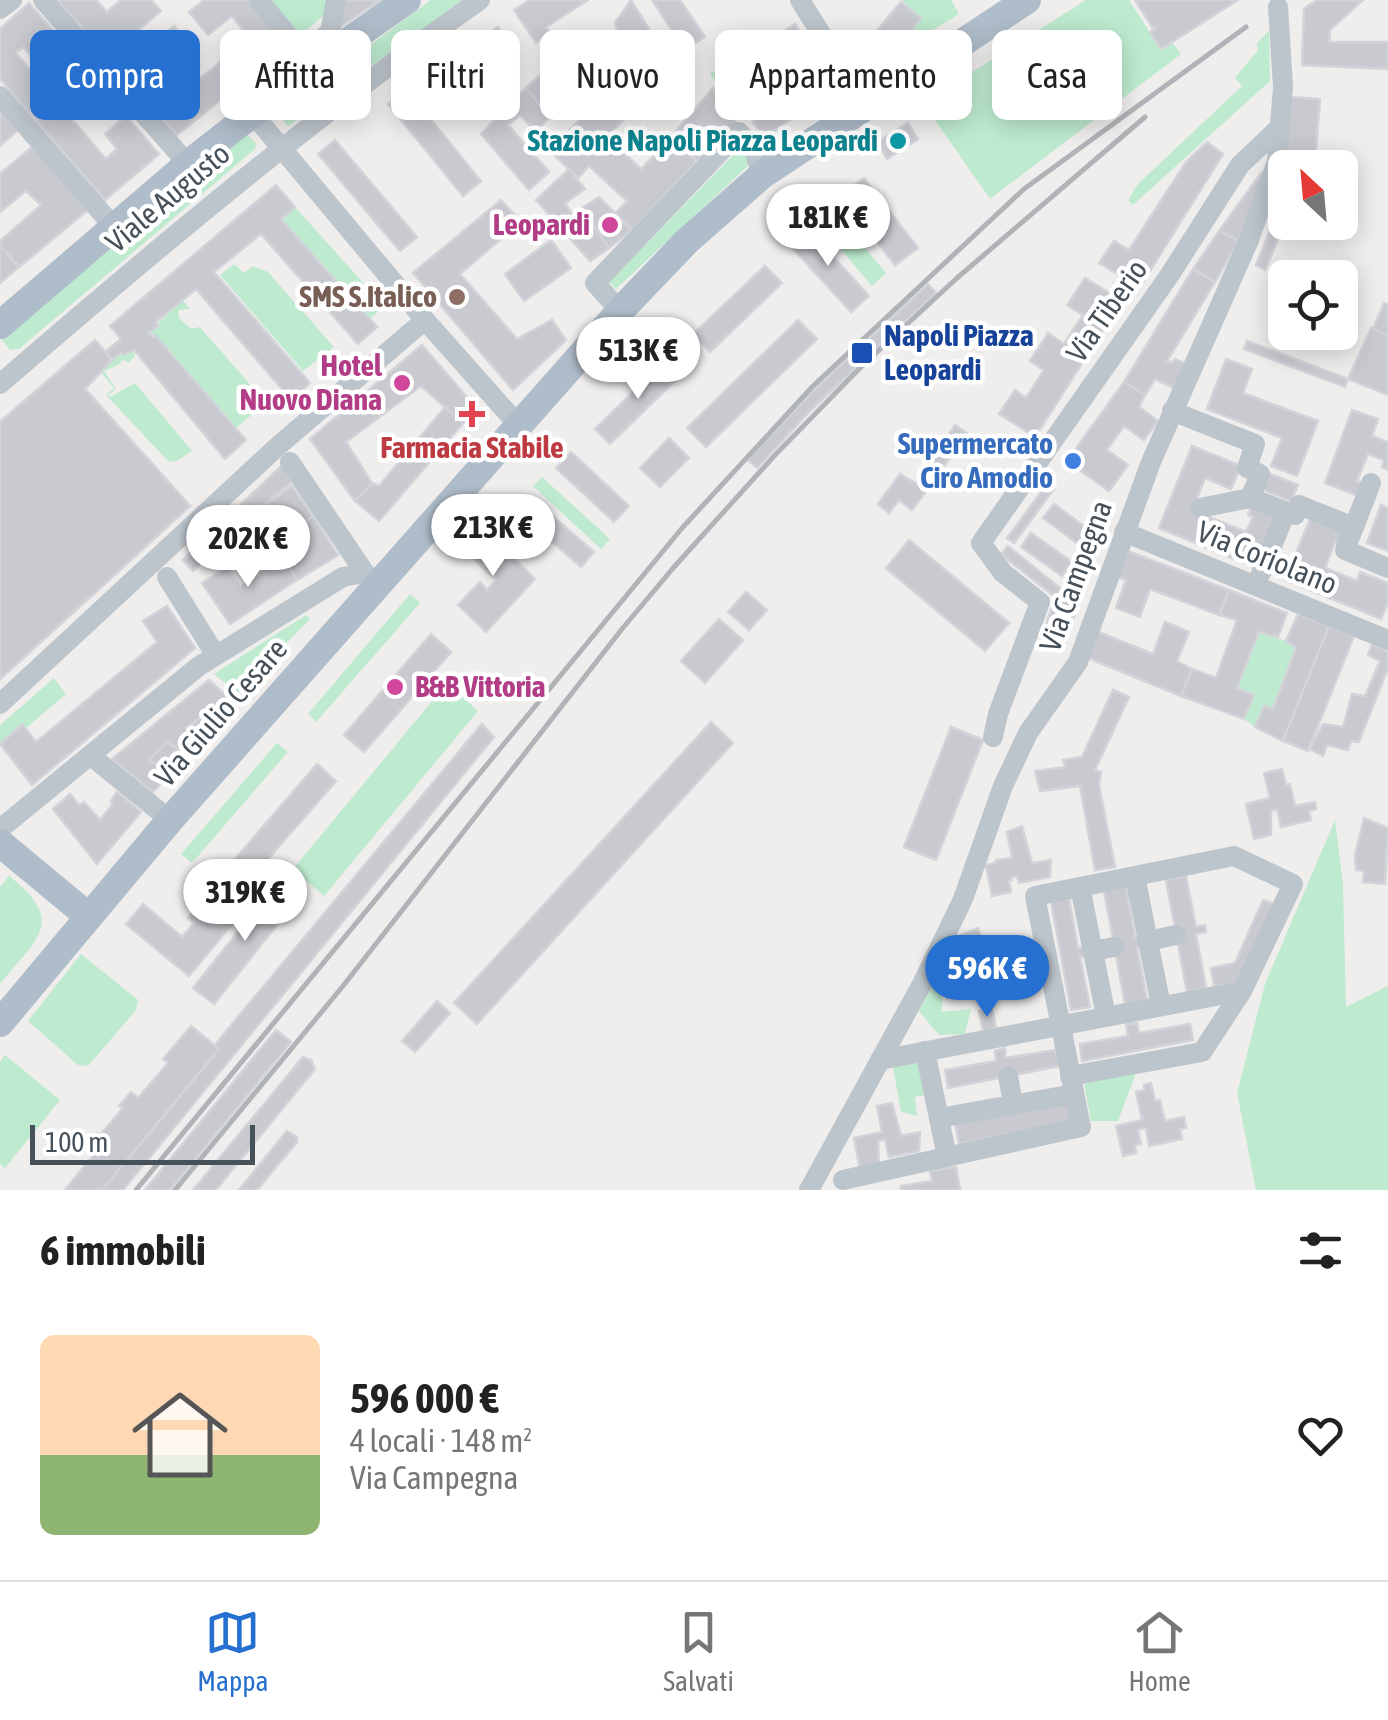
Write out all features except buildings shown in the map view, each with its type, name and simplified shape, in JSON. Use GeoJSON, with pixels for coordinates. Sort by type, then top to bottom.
{"type":"FeatureCollection","features":[{"type":"Feature","properties":{"kind":"main road","name":"Viale Augusto"},"geometry":{"type":"LineString","coordinates":[[358,30],[407,0]]}},
{"type":"Feature","properties":{"kind":"main road","name":"Via Giulio Cesare"},"geometry":{"type":"LineString","coordinates":[[972,36],[1027,0]]}},
{"type":"Feature","properties":{"kind":"main road","name":"Viale Augusto"},"geometry":{"type":"LineString","coordinates":[[0,325],[244,120]]}},
{"type":"Feature","properties":{"kind":"main road","name":"Via Giulio Cesare"},"geometry":{"type":"LineString","coordinates":[[0,1023],[372,579],[520,427],[620,312],[687,241],[762,175],[845,120]]}},
{"type":"Feature","properties":{"kind":"main road"},"geometry":{"type":"LineString","coordinates":[[0,843],[88,916]]}},
{"type":"Feature","properties":{"kind":"street"},"geometry":{"type":"LineString","coordinates":[[0,10],[12,0]]}},
{"type":"Feature","properties":{"kind":"street"},"geometry":{"type":"LineString","coordinates":[[43,0],[188,164]]}},
{"type":"Feature","properties":{"kind":"street"},"geometry":{"type":"LineString","coordinates":[[258,0],[283,30]]}},
{"type":"Feature","properties":{"kind":"street"},"geometry":{"type":"LineString","coordinates":[[330,30],[336,0]]}},
{"type":"Feature","properties":{"kind":"street","name":"Viale Augusto"},"geometry":{"type":"LineString","coordinates":[[2,378],[281,148],[480,0]]}},
{"type":"Feature","properties":{"kind":"street"},"geometry":{"type":"LineString","coordinates":[[800,0],[819,30]]}},
{"type":"Feature","properties":{"kind":"street","name":"Via Campegna"},"geometry":{"type":"LineString","coordinates":[[808,1190],[922,984],[963,900],[1003,786],[1028,733],[1078,662],[1172,411],[1249,240],[1271,183],[1280,127],[1280,2]]}},
{"type":"Feature","properties":{"kind":"street"},"geometry":{"type":"LineString","coordinates":[[0,96],[114,227]]}},
{"type":"Feature","properties":{"kind":"street"},"geometry":{"type":"LineString","coordinates":[[257,120],[520,427]]}},
{"type":"Feature","properties":{"kind":"street","name":"Via Tiberio"},"geometry":{"type":"LineString","coordinates":[[993,737],[1040,602],[1003,573],[981,543],[1169,276],[1240,165],[1280,127]]}},
{"type":"Feature","properties":{"kind":"street"},"geometry":{"type":"LineString","coordinates":[[620,312],[594,283],[739,132],[753,147],[762,175]]}},
{"type":"Feature","properties":{"kind":"street"},"geometry":{"type":"LineString","coordinates":[[0,704],[278,446],[425,320]]}},
{"type":"Feature","properties":{"kind":"street"},"geometry":{"type":"LineString","coordinates":[[1172,411],[1255,444],[1247,468],[1260,474],[1250,498]]}},
{"type":"Feature","properties":{"kind":"street"},"geometry":{"type":"LineString","coordinates":[[290,462],[372,579]]}},
{"type":"Feature","properties":{"kind":"street"},"geometry":{"type":"LineString","coordinates":[[1371,483],[1346,550],[1388,568]]}},
{"type":"Feature","properties":{"kind":"street"},"geometry":{"type":"LineString","coordinates":[[1200,508],[1250,498],[1295,515],[1299,505],[1354,526]]}},
{"type":"Feature","properties":{"kind":"street"},"geometry":{"type":"LineString","coordinates":[[1261,573],[1286,512]]}},
{"type":"Feature","properties":{"kind":"street","name":"Via Coriolano"},"geometry":{"type":"LineString","coordinates":[[1124,532],[1388,640]]}},
{"type":"Feature","properties":{"kind":"street"},"geometry":{"type":"LineString","coordinates":[[167,577],[215,654]]}},
{"type":"Feature","properties":{"kind":"street"},"geometry":{"type":"LineString","coordinates":[[0,829],[215,654],[342,577],[372,579]]}},
{"type":"Feature","properties":{"kind":"street"},"geometry":{"type":"LineString","coordinates":[[91,756],[170,820]]}},
{"type":"Feature","properties":{"kind":"street"},"geometry":{"type":"LineString","coordinates":[[843,1180],[1081,1127],[1072,1085],[1060,1025],[1035,896],[1234,856],[1294,884],[1242,991],[1202,1052],[1072,1085],[1013,1103],[939,1118]]}},
{"type":"Feature","properties":{"kind":"street"},"geometry":{"type":"LineString","coordinates":[[1135,876],[1161,1006]]}},
{"type":"Feature","properties":{"kind":"street"},"geometry":{"type":"LineString","coordinates":[[1080,887],[1103,949],[1106,1016]]}},
{"type":"Feature","properties":{"kind":"street"},"geometry":{"type":"LineString","coordinates":[[1148,941],[1176,935]]}},
{"type":"Feature","properties":{"kind":"street"},"geometry":{"type":"LineString","coordinates":[[880,1060],[1242,991]]}},
{"type":"Feature","properties":{"kind":"street"},"geometry":{"type":"LineString","coordinates":[[925,1052],[946,1157]]}},
{"type":"Feature","properties":{"kind":"street"},"geometry":{"type":"LineString","coordinates":[[1008,1076],[1013,1103]]}},
{"type":"Feature","properties":{"kind":"green space"},"geometry":{"type":"Polygon","coordinates":[[[265,0],[332,0],[328,11],[307,30],[291,30],[265,0]]]}},
{"type":"Feature","properties":{"kind":"green space"},"geometry":{"type":"Polygon","coordinates":[[[431,0],[463,0],[421,30],[391,30],[391,52],[371,66],[371,44],[431,0]]]}},
{"type":"Feature","properties":{"kind":"green space"},"geometry":{"type":"Polygon","coordinates":[[[902,0],[951,0],[959,14],[933,30],[912,30],[921,19],[902,0]]]}},
{"type":"Feature","properties":{"kind":"green space"},"geometry":{"type":"Polygon","coordinates":[[[1086,0],[1129,0],[1160,48],[1172,42],[1181,54],[1122,99],[1122,30],[1039,30],[1086,0]]]}},
{"type":"Feature","properties":{"kind":"green space"},"geometry":{"type":"Polygon","coordinates":[[[1269,31],[1270,81],[1133,205],[1128,200],[1138,184],[1242,86],[1235,78],[1269,31]]]}},
{"type":"Feature","properties":{"kind":"green space"},"geometry":{"type":"Polygon","coordinates":[[[992,59],[992,120],[1094,120],[990,199],[935,120],[972,120],[972,72],[992,59]]]}},
{"type":"Feature","properties":{"kind":"green space"},"geometry":{"type":"Polygon","coordinates":[[[246,134],[256,143],[255,149],[19,349],[10,350],[2,340],[21,322],[246,134]]]}},
{"type":"Feature","properties":{"kind":"green space"},"geometry":{"type":"Polygon","coordinates":[[[744,144],[751,163],[616,289],[609,282],[744,144]]]}},
{"type":"Feature","properties":{"kind":"green space"},"geometry":{"type":"Polygon","coordinates":[[[295,207],[384,306],[370,319],[281,219],[295,207]]]}},
{"type":"Feature","properties":{"kind":"green space"},"geometry":{"type":"Polygon","coordinates":[[[832,209],[886,273],[872,286],[817,221],[832,209]]]}},
{"type":"Feature","properties":{"kind":"green space"},"geometry":{"type":"Polygon","coordinates":[[[234,264],[244,273],[253,266],[268,272],[334,347],[303,371],[220,275],[234,264]]]}},
{"type":"Feature","properties":{"kind":"green space"},"geometry":{"type":"Polygon","coordinates":[[[183,300],[190,309],[178,310],[179,318],[191,329],[200,327],[266,403],[236,428],[155,335],[148,333],[183,300]]]}},
{"type":"Feature","properties":{"kind":"green space"},"geometry":{"type":"Polygon","coordinates":[[[134,350],[135,356],[129,363],[122,359],[120,364],[104,371],[116,389],[108,395],[135,383],[192,451],[175,462],[168,461],[106,395],[114,388],[100,371],[121,353],[134,350]]]}},
{"type":"Feature","properties":{"kind":"green space"},"geometry":{"type":"Polygon","coordinates":[[[542,477],[610,539],[601,549],[533,486],[542,477]]]}},
{"type":"Feature","properties":{"kind":"green space"},"geometry":{"type":"Polygon","coordinates":[[[410,594],[420,603],[316,722],[308,714],[410,594]]]}},
{"type":"Feature","properties":{"kind":"green space"},"geometry":{"type":"Polygon","coordinates":[[[306,615],[310,619],[238,693],[214,674],[306,615]]]}},
{"type":"Feature","properties":{"kind":"green space"},"geometry":{"type":"Polygon","coordinates":[[[1259,632],[1296,648],[1273,709],[1264,706],[1255,727],[1244,719],[1254,695],[1237,688],[1259,632]]]}},
{"type":"Feature","properties":{"kind":"green space"},"geometry":{"type":"Polygon","coordinates":[[[54,678],[66,694],[25,729],[21,725],[0,744],[0,725],[54,678]]]}},
{"type":"Feature","properties":{"kind":"green space"},"geometry":{"type":"Polygon","coordinates":[[[447,683],[478,711],[324,896],[293,869],[447,683]]]}},
{"type":"Feature","properties":{"kind":"green space"},"geometry":{"type":"Polygon","coordinates":[[[277,743],[288,752],[192,863],[181,854],[277,743]]]}},
{"type":"Feature","properties":{"kind":"green space"},"geometry":{"type":"Polygon","coordinates":[[[1335,820],[1343,885],[1346,1007],[1388,986],[1388,1190],[1256,1190],[1237,1093],[1265,984],[1335,820]]]}},
{"type":"Feature","properties":{"kind":"green space"},"geometry":{"type":"Polygon","coordinates":[[[9,876],[27,892],[42,918],[35,941],[0,984],[0,887],[9,876]]]}},
{"type":"Feature","properties":{"kind":"green space"},"geometry":{"type":"Polygon","coordinates":[[[81,954],[138,1000],[136,1010],[88,1066],[78,1065],[28,1021],[81,954]]]}},
{"type":"Feature","properties":{"kind":"green space"},"geometry":{"type":"Polygon","coordinates":[[[935,982],[943,1000],[941,1012],[971,1009],[965,1034],[939,1035],[919,1011],[935,982]]]}},
{"type":"Feature","properties":{"kind":"green space"},"geometry":{"type":"Polygon","coordinates":[[[5,1055],[60,1100],[5,1168],[0,1164],[0,1062],[5,1055]]]}},
{"type":"Feature","properties":{"kind":"green space"},"geometry":{"type":"Polygon","coordinates":[[[921,1062],[927,1095],[915,1097],[917,1116],[901,1112],[893,1067],[921,1062]]]}},
{"type":"Feature","properties":{"kind":"green space"},"geometry":{"type":"Polygon","coordinates":[[[1136,1073],[1118,1121],[1091,1121],[1084,1082],[1136,1073]]]}},
{"type":"Feature","properties":{"kind":"railway"},"geometry":{"type":"LineString","coordinates":[[136,1190],[683,527],[813,386],[1024,189],[1246,27]]}},
{"type":"Feature","properties":{"kind":"railway"},"geometry":{"type":"LineString","coordinates":[[175,1190],[343,986],[622,629],[775,455],[863,365],[957,278],[1145,117]]}},
{"type":"Feature","properties":{"kind":"place","name":"Stazione Napoli Piazza Leopardi"},"geometry":{"type":"Point","coordinates":[898,141]}},
{"type":"Feature","properties":{"kind":"place","name":"Leopardi"},"geometry":{"type":"Point","coordinates":[610,225]}},
{"type":"Feature","properties":{"kind":"place","name":"SMS S.Italico"},"geometry":{"type":"Point","coordinates":[457,297]}},
{"type":"Feature","properties":{"kind":"place","name":"Napoli Piazza Leopardi"},"geometry":{"type":"Point","coordinates":[862,353]}},
{"type":"Feature","properties":{"kind":"place","name":"Hotel Nuovo Diana"},"geometry":{"type":"Point","coordinates":[402,383]}},
{"type":"Feature","properties":{"kind":"place","name":"Farmacia Stabile"},"geometry":{"type":"Point","coordinates":[472,414]}},
{"type":"Feature","properties":{"kind":"place","name":"Supermercato Ciro Amodio"},"geometry":{"type":"Point","coordinates":[1073,461]}},
{"type":"Feature","properties":{"kind":"place","name":"B&B Vittoria"},"geometry":{"type":"Point","coordinates":[395,687]}}]}
